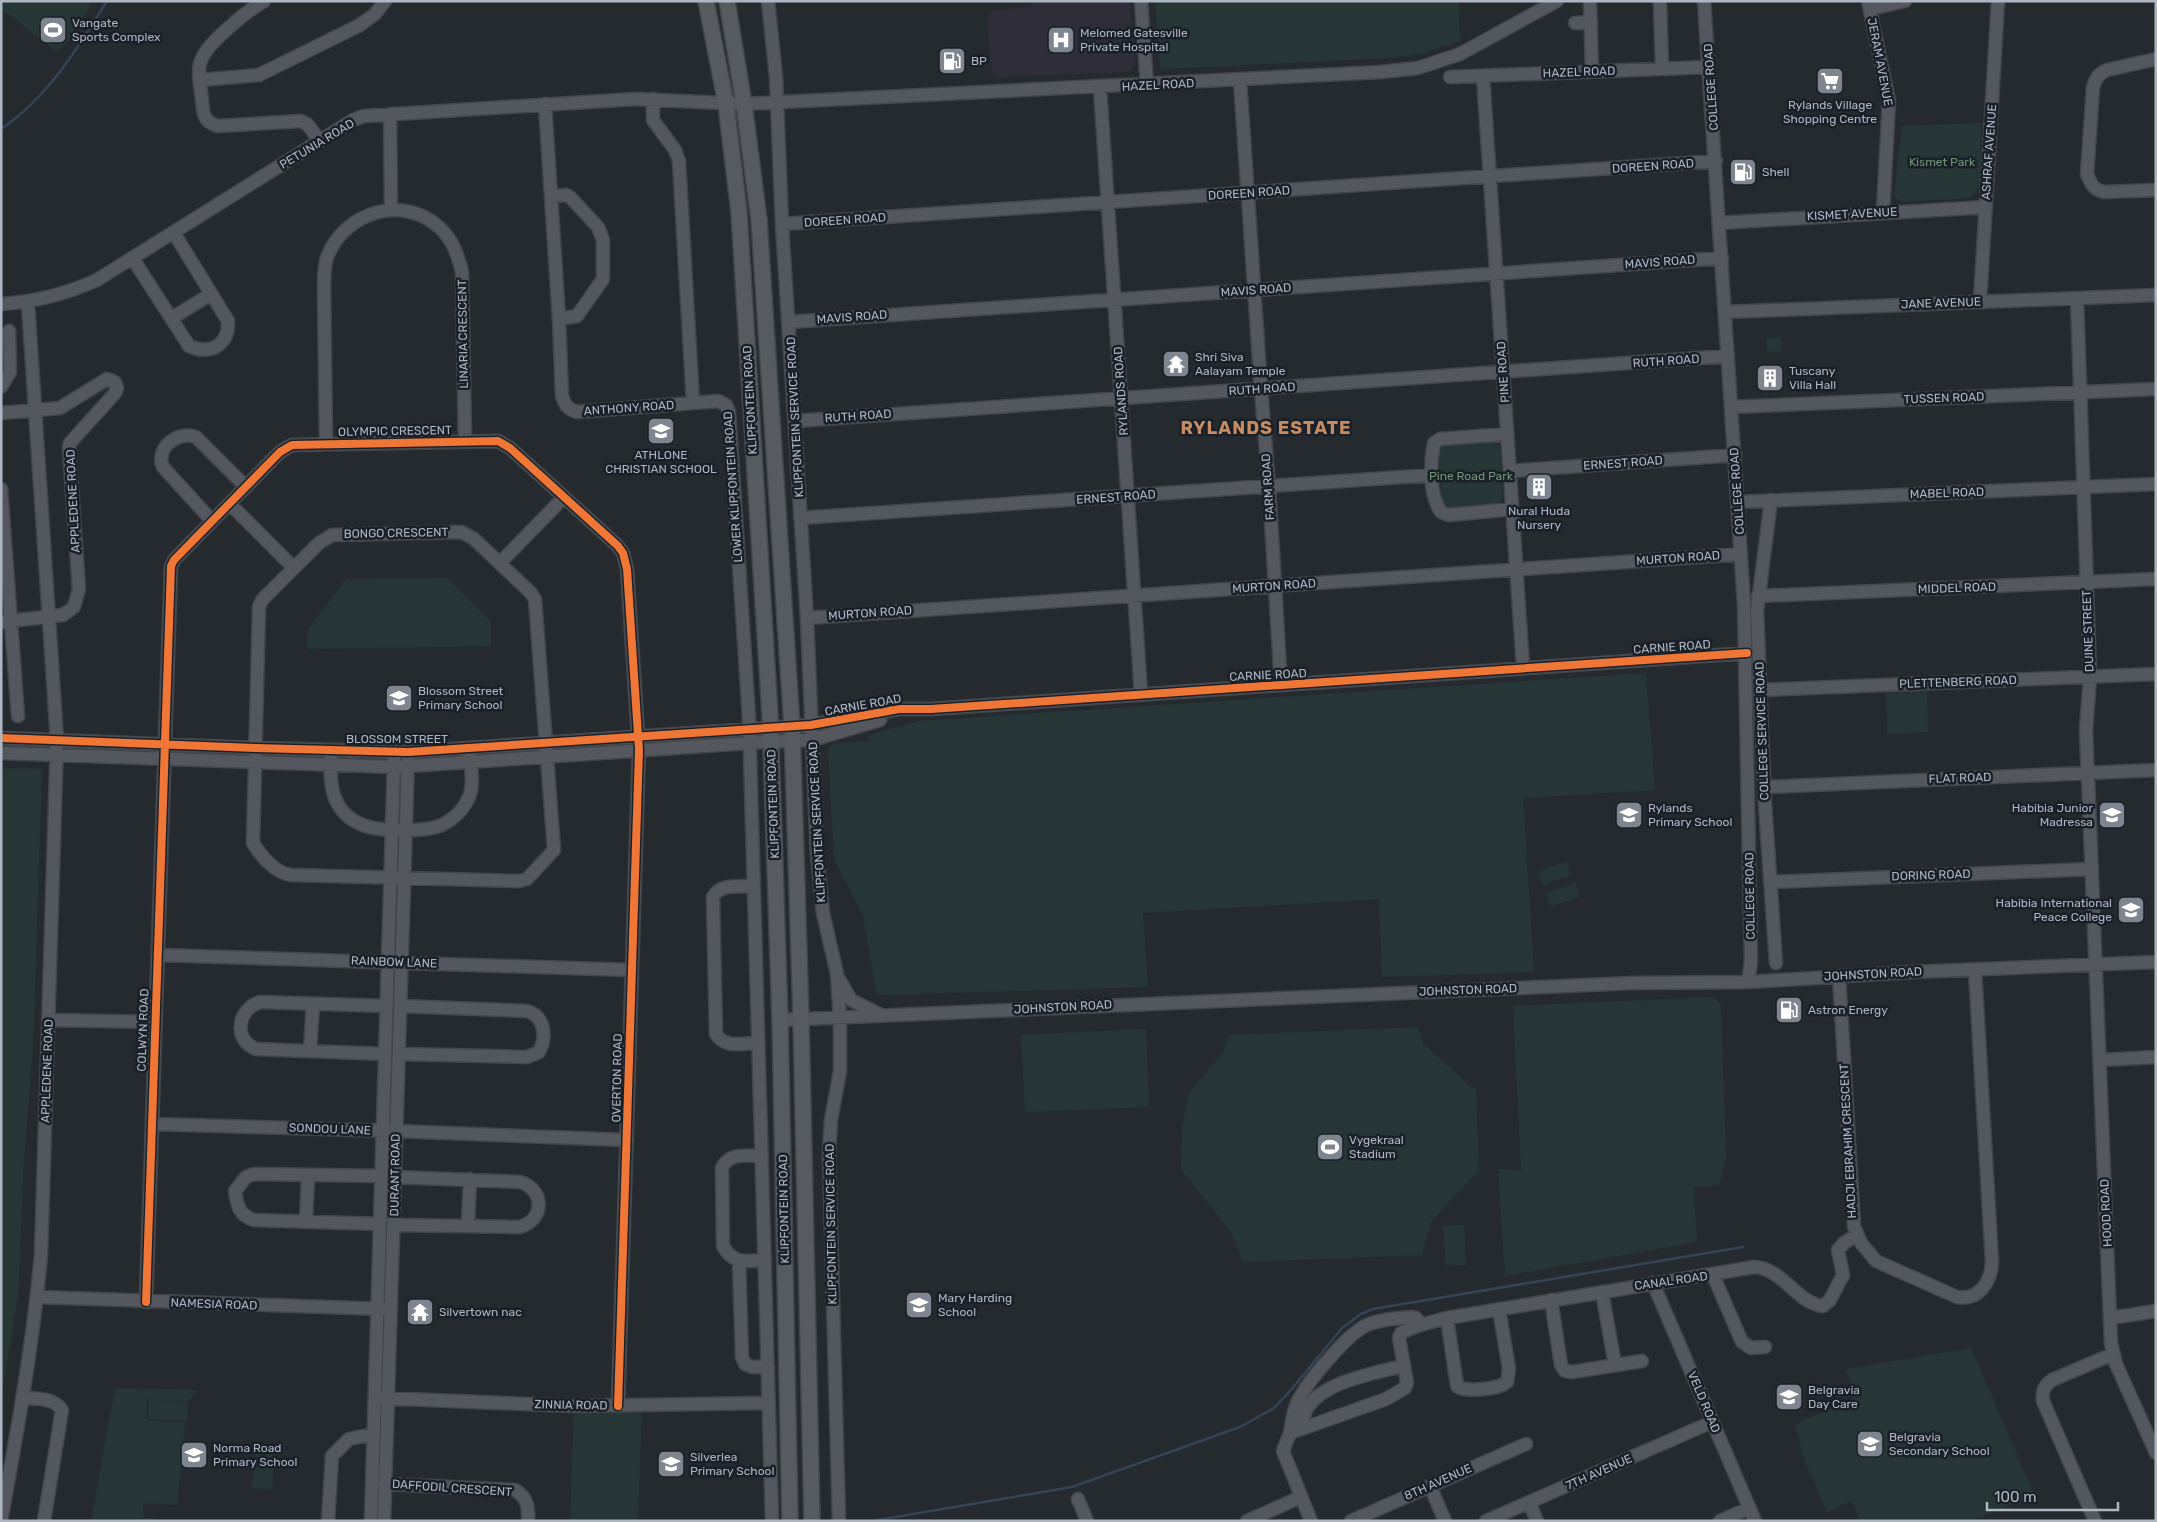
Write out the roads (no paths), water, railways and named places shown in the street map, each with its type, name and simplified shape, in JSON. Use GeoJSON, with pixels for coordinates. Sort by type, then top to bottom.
{"type":"FeatureCollection","features":[{"type":"Feature","properties":{"kind":"main road","name":"KLIPFONTEIN ROAD"},"geometry":{"type":"LineString","coordinates":[[706,1],[726,104],[739,212],[770,735],[780,1020],[790,1521]]}},
{"type":"Feature","properties":{"kind":"main road","name":"KLIPFONTEIN ROAD"},"geometry":{"type":"LineString","coordinates":[[727,1],[744,104],[759,220],[792,734],[801,1019],[812,1521]]}},
{"type":"Feature","properties":{"kind":"street"},"geometry":{"type":"LineString","coordinates":[[264,1],[248,10],[238,19],[202,58],[200,80],[203,114],[210,124],[218,126],[301,121],[307,124],[320,141]]}},
{"type":"Feature","properties":{"kind":"street"},"geometry":{"type":"LineString","coordinates":[[200,80],[259,75],[360,25],[375,14],[385,1]]}},
{"type":"Feature","properties":{"kind":"street","name":"KLIPFONTEIN SERVICE ROAD"},"geometry":{"type":"LineString","coordinates":[[768,1],[776,102],[807,618],[817,854],[822,905],[837,974],[840,1018],[840,1072],[829,1137],[839,1521]]}},
{"type":"Feature","properties":{"kind":"street"},"geometry":{"type":"LineString","coordinates":[[1141,1],[1148,85]]}},
{"type":"Feature","properties":{"kind":"street","name":"HAZEL ROAD"},"geometry":{"type":"LineString","coordinates":[[726,104],[1100,88],[1381,72],[1425,66],[1460,54],[1557,1]]}},
{"type":"Feature","properties":{"kind":"street"},"geometry":{"type":"LineString","coordinates":[[1660,1],[1662,69]]}},
{"type":"Feature","properties":{"kind":"street","name":"COLLEGE ROAD"},"geometry":{"type":"LineString","coordinates":[[1704,1],[1726,312],[1746,653],[1751,961],[1748,982]]}},
{"type":"Feature","properties":{"kind":"street"},"geometry":{"type":"LineString","coordinates":[[1869,5],[1905,1]]}},
{"type":"Feature","properties":{"kind":"street","name":"ASHRAF AVENUE"},"geometry":{"type":"LineString","coordinates":[[1980,302],[1998,1]]}},
{"type":"Feature","properties":{"kind":"street"},"geometry":{"type":"LineString","coordinates":[[1590,4],[1592,71]]}},
{"type":"Feature","properties":{"kind":"street","name":"JERAM AVENUE"},"geometry":{"type":"LineString","coordinates":[[1869,5],[1887,89],[1890,113],[1883,212]]}},
{"type":"Feature","properties":{"kind":"street"},"geometry":{"type":"LineString","coordinates":[[1575,23],[1590,22]]}},
{"type":"Feature","properties":{"kind":"street"},"geometry":{"type":"LineString","coordinates":[[2156,59],[2107,70],[2101,73],[2095,80],[2087,174],[2091,184],[2097,190],[2104,192],[2156,190]]}},
{"type":"Feature","properties":{"kind":"street","name":"HAZEL ROAD"},"geometry":{"type":"LineString","coordinates":[[1450,77],[1709,67]]}},
{"type":"Feature","properties":{"kind":"street","name":"PINE ROAD"},"geometry":{"type":"LineString","coordinates":[[1483,76],[1523,667]]}},
{"type":"Feature","properties":{"kind":"street","name":"FARM ROAD"},"geometry":{"type":"LineString","coordinates":[[1240,80],[1281,685]]}},
{"type":"Feature","properties":{"kind":"street","name":"RYLANDS ROAD"},"geometry":{"type":"LineString","coordinates":[[1100,88],[1141,694]]}},
{"type":"Feature","properties":{"kind":"street"},"geometry":{"type":"LineString","coordinates":[[653,99],[653,120],[675,150],[679,161],[693,403]]}},
{"type":"Feature","properties":{"kind":"street","name":"PETUNIA ROAD"},"geometry":{"type":"LineString","coordinates":[[1,304],[28,303],[76,290],[103,277],[353,120],[364,116],[653,99],[726,104]]}},
{"type":"Feature","properties":{"kind":"street","name":"ANTHONY ROAD"},"geometry":{"type":"LineString","coordinates":[[545,104],[564,405],[569,410],[577,412],[693,403]]}},
{"type":"Feature","properties":{"kind":"street"},"geometry":{"type":"LineString","coordinates":[[390,114],[391,209]]}},
{"type":"Feature","properties":{"kind":"street","name":"DOREEN ROAD"},"geometry":{"type":"LineString","coordinates":[[782,224],[1716,161]]}},
{"type":"Feature","properties":{"kind":"street"},"geometry":{"type":"LineString","coordinates":[[551,196],[566,195],[570,197],[598,226],[602,240],[604,272],[601,284],[577,316],[559,319]]}},
{"type":"Feature","properties":{"kind":"street","name":"KISMET AVENUE"},"geometry":{"type":"LineString","coordinates":[[1719,223],[1986,207]]}},
{"type":"Feature","properties":{"kind":"street","name":"LINARIA CRESCENT"},"geometry":{"type":"LineString","coordinates":[[326,444],[325,264],[332,248],[348,227],[364,216],[391,209],[409,212],[428,220],[440,228],[457,253],[462,272],[465,441]]}},
{"type":"Feature","properties":{"kind":"street"},"geometry":{"type":"LineString","coordinates":[[133,259],[189,346],[199,350],[211,349],[223,341],[228,331],[228,321],[174,233]]}},
{"type":"Feature","properties":{"kind":"street","name":"MAVIS ROAD"},"geometry":{"type":"LineString","coordinates":[[789,322],[1722,258]]}},
{"type":"Feature","properties":{"kind":"street"},"geometry":{"type":"LineString","coordinates":[[172,318],[211,294]]}},
{"type":"Feature","properties":{"kind":"street","name":"JANE AVENUE"},"geometry":{"type":"LineString","coordinates":[[1726,312],[2156,295]]}},
{"type":"Feature","properties":{"kind":"street","name":"DUINE STREET"},"geometry":{"type":"LineString","coordinates":[[2077,298],[2090,676],[2086,718],[2095,964]]}},
{"type":"Feature","properties":{"kind":"street","name":"APPLEDENE ROAD"},"geometry":{"type":"LineString","coordinates":[[1,1521],[22,1398],[37,1297],[41,1255],[57,740],[28,303]]}},
{"type":"Feature","properties":{"kind":"street"},"geometry":{"type":"LineString","coordinates":[[1,387],[10,372],[9,331]]}},
{"type":"Feature","properties":{"kind":"street","name":"RUTH ROAD"},"geometry":{"type":"LineString","coordinates":[[795,421],[1728,356]]}},
{"type":"Feature","properties":{"kind":"street","name":"APPLEDENE ROAD"},"geometry":{"type":"LineString","coordinates":[[34,411],[60,408],[103,381],[112,380],[117,388],[115,393],[70,442],[79,589],[78,599],[70,613],[48,618]]}},
{"type":"Feature","properties":{"kind":"street","name":"TUSSEN ROAD"},"geometry":{"type":"LineString","coordinates":[[1732,407],[2156,390]]}},
{"type":"Feature","properties":{"kind":"street","name":"LOWER KLIPFONTEIN ROAD"},"geometry":{"type":"LineString","coordinates":[[693,403],[722,402],[729,412],[749,744],[772,1521]]}},
{"type":"Feature","properties":{"kind":"street"},"geometry":{"type":"LineString","coordinates":[[1,413],[34,411]]}},
{"type":"Feature","properties":{"kind":"street"},"geometry":{"type":"LineString","coordinates":[[1507,434],[1448,436],[1440,439],[1434,444],[1432,475],[1436,499],[1442,512],[1449,515],[1512,510]]}},
{"type":"Feature","properties":{"kind":"street"},"geometry":{"type":"LineString","coordinates":[[212,521],[163,467],[161,453],[176,437],[190,435],[196,437],[246,487]]}},
{"type":"Feature","properties":{"kind":"street","name":"OLYMPIC CRESCENT"},"geometry":{"type":"LineString","coordinates":[[164,758],[171,566],[174,560],[212,521],[286,448],[303,444],[492,440],[503,444],[564,497],[618,546],[626,560],[639,750]]}},
{"type":"Feature","properties":{"kind":"street","name":"ERNEST ROAD"},"geometry":{"type":"LineString","coordinates":[[1510,471],[1735,455]]}},
{"type":"Feature","properties":{"kind":"street","name":"ERNEST ROAD"},"geometry":{"type":"LineString","coordinates":[[800,518],[1432,475]]}},
{"type":"Feature","properties":{"kind":"street","name":"MABEL ROAD"},"geometry":{"type":"LineString","coordinates":[[1738,502],[2156,484]]}},
{"type":"Feature","properties":{"kind":"street"},"geometry":{"type":"LineString","coordinates":[[1,488],[6,621],[18,716]]}},
{"type":"Feature","properties":{"kind":"street"},"geometry":{"type":"LineString","coordinates":[[500,563],[564,497]]}},
{"type":"Feature","properties":{"kind":"street","name":"COLLEGE SERVICE ROAD"},"geometry":{"type":"LineString","coordinates":[[1772,500],[1758,596],[1764,786],[1776,963]]}},
{"type":"Feature","properties":{"kind":"street"},"geometry":{"type":"LineString","coordinates":[[230,504],[294,568]]}},
{"type":"Feature","properties":{"kind":"street","name":"BONGO CRESCENT"},"geometry":{"type":"LineString","coordinates":[[462,532],[473,538],[530,592],[535,599],[554,850],[527,879],[519,882],[291,875],[278,871],[257,849],[254,843],[259,608],[268,593],[294,568],[326,537],[337,534],[462,532]]}},
{"type":"Feature","properties":{"kind":"street","name":"MURTON ROAD"},"geometry":{"type":"LineString","coordinates":[[807,618],[1741,554]]}},
{"type":"Feature","properties":{"kind":"street","name":"MIDDEL ROAD"},"geometry":{"type":"LineString","coordinates":[[1758,596],[2156,579]]}},
{"type":"Feature","properties":{"kind":"street"},"geometry":{"type":"LineString","coordinates":[[6,621],[48,618]]}},
{"type":"Feature","properties":{"kind":"street","name":"CARNIE ROAD"},"geometry":{"type":"LineString","coordinates":[[792,734],[811,725],[899,709],[931,709],[1746,653]]}},
{"type":"Feature","properties":{"kind":"street","name":"PLETTENBERG ROAD"},"geometry":{"type":"LineString","coordinates":[[1760,690],[2156,674]]}},
{"type":"Feature","properties":{"kind":"street","name":"CARNIE ROAD"},"geometry":{"type":"LineString","coordinates":[[792,734],[812,740],[883,719],[931,709]]}},
{"type":"Feature","properties":{"kind":"street","name":"BLOSSOM STREET"},"geometry":{"type":"LineString","coordinates":[[1,738],[408,752],[748,729],[770,735],[792,734]]}},
{"type":"Feature","properties":{"kind":"street","name":"BLOSSOM STREET"},"geometry":{"type":"LineString","coordinates":[[1,753],[394,768],[547,756],[749,744],[770,735]]}},
{"type":"Feature","properties":{"kind":"street"},"geometry":{"type":"LineString","coordinates":[[331,750],[332,788],[341,809],[346,814],[361,825],[392,829],[430,829],[444,824],[461,810],[468,800],[472,789],[470,749]]}},
{"type":"Feature","properties":{"kind":"street","name":"OVERTON ROAD"},"geometry":{"type":"LineString","coordinates":[[618,1406],[639,750]]}},
{"type":"Feature","properties":{"kind":"street","name":"DURANT ROAD"},"geometry":{"type":"LineString","coordinates":[[394,752],[392,829],[398,878]]}},
{"type":"Feature","properties":{"kind":"street","name":"DURANT ROAD"},"geometry":{"type":"LineString","coordinates":[[384,1309],[394,1225],[388,1177],[389,1130],[385,1054],[393,1006],[398,878],[405,829],[408,752]]}},
{"type":"Feature","properties":{"kind":"street","name":"COLWYN ROAD"},"geometry":{"type":"LineString","coordinates":[[146,1302],[164,758]]}},
{"type":"Feature","properties":{"kind":"street","name":"FLAT ROAD"},"geometry":{"type":"LineString","coordinates":[[1764,786],[2156,770]]}},
{"type":"Feature","properties":{"kind":"street","name":"DORING ROAD"},"geometry":{"type":"LineString","coordinates":[[1770,882],[2092,869]]}},
{"type":"Feature","properties":{"kind":"street"},"geometry":{"type":"LineString","coordinates":[[753,886],[722,888],[712,897],[716,1034],[720,1041],[728,1044],[758,1043]]}},
{"type":"Feature","properties":{"kind":"street","name":"RAINBOW LANE"},"geometry":{"type":"LineString","coordinates":[[158,956],[631,970]]}},
{"type":"Feature","properties":{"kind":"street","name":"JOHNSTON ROAD"},"geometry":{"type":"LineString","coordinates":[[780,1020],[1068,1006],[1614,984],[1748,982],[1839,976],[2156,962]]}},
{"type":"Feature","properties":{"kind":"street","name":"HOOD ROAD"},"geometry":{"type":"LineString","coordinates":[[2095,964],[2110,1318],[2114,1354],[2156,1454]]}},
{"type":"Feature","properties":{"kind":"street","name":"HADJI EBRAHIM CRESCENT"},"geometry":{"type":"LineString","coordinates":[[1839,976],[1852,1218],[1857,1235],[1869,1254],[1876,1261],[1957,1297],[1971,1297],[1983,1290],[1992,1269],[1975,970]]}},
{"type":"Feature","properties":{"kind":"street"},"geometry":{"type":"LineString","coordinates":[[837,974],[851,1000],[884,1016]]}},
{"type":"Feature","properties":{"kind":"street"},"geometry":{"type":"LineString","coordinates":[[385,1054],[256,1049],[249,1046],[241,1033],[242,1018],[244,1012],[260,1002],[527,1011],[534,1013],[540,1018],[543,1025],[543,1040],[538,1052],[527,1057],[399,1054]]}},
{"type":"Feature","properties":{"kind":"street"},"geometry":{"type":"LineString","coordinates":[[310,1050],[313,1004]]}},
{"type":"Feature","properties":{"kind":"street","name":"DURANT ROAD"},"geometry":{"type":"LineString","coordinates":[[389,1130],[399,1054],[393,1006]]}},
{"type":"Feature","properties":{"kind":"street"},"geometry":{"type":"LineString","coordinates":[[49,1020],[154,1022]]}},
{"type":"Feature","properties":{"kind":"street"},"geometry":{"type":"LineString","coordinates":[[2100,1060],[2156,1057]]}},
{"type":"Feature","properties":{"kind":"street","name":"SONDOU LANE"},"geometry":{"type":"LineString","coordinates":[[152,1124],[389,1130],[627,1140]]}},
{"type":"Feature","properties":{"kind":"street"},"geometry":{"type":"LineString","coordinates":[[761,1156],[732,1157],[725,1161],[722,1168],[723,1246],[728,1254],[739,1262],[765,1260]]}},
{"type":"Feature","properties":{"kind":"street"},"geometry":{"type":"LineString","coordinates":[[380,1224],[254,1220],[246,1218],[236,1204],[235,1191],[246,1177],[254,1174],[470,1179],[528,1184],[536,1192],[538,1212],[532,1222],[519,1227],[394,1225]]}},
{"type":"Feature","properties":{"kind":"street"},"geometry":{"type":"LineString","coordinates":[[306,1222],[308,1175]]}},
{"type":"Feature","properties":{"kind":"street","name":"DURANT ROAD"},"geometry":{"type":"LineString","coordinates":[[377,1517],[384,1484],[381,1398],[384,1309],[380,1224],[388,1177]]}},
{"type":"Feature","properties":{"kind":"street"},"geometry":{"type":"LineString","coordinates":[[468,1225],[470,1179]]}},
{"type":"Feature","properties":{"kind":"street","name":"CANAL ROAD"},"geometry":{"type":"LineString","coordinates":[[1421,1324],[1551,1300],[1754,1268],[1764,1268],[1783,1279],[1806,1300],[1823,1306],[1830,1300],[1843,1275],[1838,1250],[1844,1242],[1857,1235]]}},
{"type":"Feature","properties":{"kind":"street"},"geometry":{"type":"LineString","coordinates":[[739,1262],[742,1357],[745,1364],[752,1367],[768,1367]]}},
{"type":"Feature","properties":{"kind":"street"},"geometry":{"type":"LineString","coordinates":[[1712,1275],[1742,1342],[1752,1348],[1765,1347]]}},
{"type":"Feature","properties":{"kind":"street","name":"VELD ROAD"},"geometry":{"type":"LineString","coordinates":[[1653,1283],[1754,1521]]}},
{"type":"Feature","properties":{"kind":"street"},"geometry":{"type":"LineString","coordinates":[[1602,1292],[1615,1365]]}},
{"type":"Feature","properties":{"kind":"street","name":"NAMESIA ROAD"},"geometry":{"type":"LineString","coordinates":[[37,1297],[384,1309]]}},
{"type":"Feature","properties":{"kind":"street"},"geometry":{"type":"LineString","coordinates":[[1551,1300],[1564,1370],[1572,1372],[1642,1361]]}},
{"type":"Feature","properties":{"kind":"street"},"geometry":{"type":"LineString","coordinates":[[1447,1318],[1457,1386],[1464,1390],[1496,1387],[1506,1383],[1508,1378],[1499,1309]]}},
{"type":"Feature","properties":{"kind":"street"},"geometry":{"type":"LineString","coordinates":[[2110,1318],[2156,1311]]}},
{"type":"Feature","properties":{"kind":"street"},"geometry":{"type":"LineString","coordinates":[[1414,1317],[1421,1324],[1400,1335],[1402,1366],[1406,1386],[1400,1392],[1386,1399],[1296,1431],[1298,1400],[1352,1334],[1371,1324],[1394,1319],[1414,1317]]}},
{"type":"Feature","properties":{"kind":"street"},"geometry":{"type":"LineString","coordinates":[[2095,1521],[2043,1401],[2042,1394],[2046,1384],[2052,1380],[2114,1354]]}},
{"type":"Feature","properties":{"kind":"street"},"geometry":{"type":"LineString","coordinates":[[1311,1521],[1283,1452],[1303,1415],[1316,1397],[1325,1390],[1353,1379],[1402,1366]]}},
{"type":"Feature","properties":{"kind":"street"},"geometry":{"type":"LineString","coordinates":[[22,1398],[51,1401],[57,1403],[62,1410],[44,1521]]}},
{"type":"Feature","properties":{"kind":"street","name":"DURANT ROAD"},"geometry":{"type":"LineString","coordinates":[[377,1517],[374,1434],[381,1398]]}},
{"type":"Feature","properties":{"kind":"street","name":"ZINNIA ROAD"},"geometry":{"type":"LineString","coordinates":[[381,1398],[618,1406],[768,1403]]}},
{"type":"Feature","properties":{"kind":"street","name":"7TH AVENUE"},"geometry":{"type":"LineString","coordinates":[[1486,1521],[1712,1422]]}},
{"type":"Feature","properties":{"kind":"street"},"geometry":{"type":"LineString","coordinates":[[328,1521],[332,1456],[350,1439],[374,1434]]}},
{"type":"Feature","properties":{"kind":"street","name":"8TH AVENUE"},"geometry":{"type":"LineString","coordinates":[[1351,1521],[1526,1444]]}},
{"type":"Feature","properties":{"kind":"street","name":"DAFFODIL CRESCENT"},"geometry":{"type":"LineString","coordinates":[[384,1484],[515,1490],[528,1505],[528,1521]]}},
{"type":"Feature","properties":{"kind":"street"},"geometry":{"type":"LineString","coordinates":[[1430,1486],[1445,1521]]}},
{"type":"Feature","properties":{"kind":"street"},"geometry":{"type":"LineString","coordinates":[[1247,1521],[1301,1497]]}},
{"type":"Feature","properties":{"kind":"street"},"geometry":{"type":"LineString","coordinates":[[1078,1499],[1087,1521]]}},
{"type":"Feature","properties":{"kind":"street"},"geometry":{"type":"LineString","coordinates":[[1528,1502],[1537,1521]]}},
{"type":"Feature","properties":{"kind":"street"},"geometry":{"type":"LineString","coordinates":[[1720,1521],[1749,1508]]}},
{"type":"Feature","properties":{"kind":"waterway"},"geometry":{"type":"LineString","coordinates":[[1,129],[18,116],[48,87],[73,54],[107,1]]}},
{"type":"Feature","properties":{"kind":"waterway"},"geometry":{"type":"LineString","coordinates":[[872,1521],[1072,1487],[1240,1427],[1274,1408],[1342,1328],[1361,1314],[1373,1309],[1743,1247]]}},
{"type":"Feature","properties":{"kind":"place","name":"Vangate Sports Complex"},"geometry":{"type":"Point","coordinates":[53,30]}},
{"type":"Feature","properties":{"kind":"place","name":"Melomed Gatesville Private Hospital"},"geometry":{"type":"Point","coordinates":[1061,40]}},
{"type":"Feature","properties":{"kind":"place","name":"BP"},"geometry":{"type":"Point","coordinates":[952,61]}},
{"type":"Feature","properties":{"kind":"place","name":"Rylands Village Shopping Centre"},"geometry":{"type":"Point","coordinates":[1830,81]}},
{"type":"Feature","properties":{"kind":"place","name":"Shell"},"geometry":{"type":"Point","coordinates":[1743,172]}},
{"type":"Feature","properties":{"kind":"place","name":"Shri Siva Aalayam Temple"},"geometry":{"type":"Point","coordinates":[1176,364]}},
{"type":"Feature","properties":{"kind":"place","name":"Tuscany Villa Hall"},"geometry":{"type":"Point","coordinates":[1770,378]}},
{"type":"Feature","properties":{"kind":"place","name":"ATHLONE CHRISTIAN SCHOOL"},"geometry":{"type":"Point","coordinates":[661,431]}},
{"type":"Feature","properties":{"kind":"place","name":"Nural Huda Nursery"},"geometry":{"type":"Point","coordinates":[1539,487]}},
{"type":"Feature","properties":{"kind":"place","name":"Blossom Street Primary School"},"geometry":{"type":"Point","coordinates":[399,698]}},
{"type":"Feature","properties":{"kind":"place","name":"Rylands Primary School"},"geometry":{"type":"Point","coordinates":[1629,815]}},
{"type":"Feature","properties":{"kind":"place","name":"Habibia Junior Madressa"},"geometry":{"type":"Point","coordinates":[2112,815]}},
{"type":"Feature","properties":{"kind":"place","name":"Habibia International Peace College"},"geometry":{"type":"Point","coordinates":[2131,910]}},
{"type":"Feature","properties":{"kind":"place","name":"Astron Energy"},"geometry":{"type":"Point","coordinates":[1789,1010]}},
{"type":"Feature","properties":{"kind":"place","name":"Vygekraal Stadium"},"geometry":{"type":"Point","coordinates":[1330,1147]}},
{"type":"Feature","properties":{"kind":"place","name":"Mary Harding School"},"geometry":{"type":"Point","coordinates":[919,1305]}},
{"type":"Feature","properties":{"kind":"place","name":"Silvertown nac"},"geometry":{"type":"Point","coordinates":[420,1312]}},
{"type":"Feature","properties":{"kind":"place","name":"Belgravia Day Care"},"geometry":{"type":"Point","coordinates":[1789,1397]}},
{"type":"Feature","properties":{"kind":"place","name":"Belgravia Secondary School"},"geometry":{"type":"Point","coordinates":[1870,1444]}},
{"type":"Feature","properties":{"kind":"place","name":"Norma Road Primary School"},"geometry":{"type":"Point","coordinates":[194,1455]}},
{"type":"Feature","properties":{"kind":"place","name":"Silverlea Primary School"},"geometry":{"type":"Point","coordinates":[671,1464]}},
{"type":"Feature","properties":{"kind":"district","name":"RYLANDS ESTATE"},"geometry":{"type":"Point","coordinates":[1266,428]}},
{"type":"Feature","properties":{"kind":"park label","name":"Kismet Park"},"geometry":{"type":"Point","coordinates":[1942,162]}},
{"type":"Feature","properties":{"kind":"park label","name":"Pine Road Park"},"geometry":{"type":"Point","coordinates":[1471,476]}}]}
